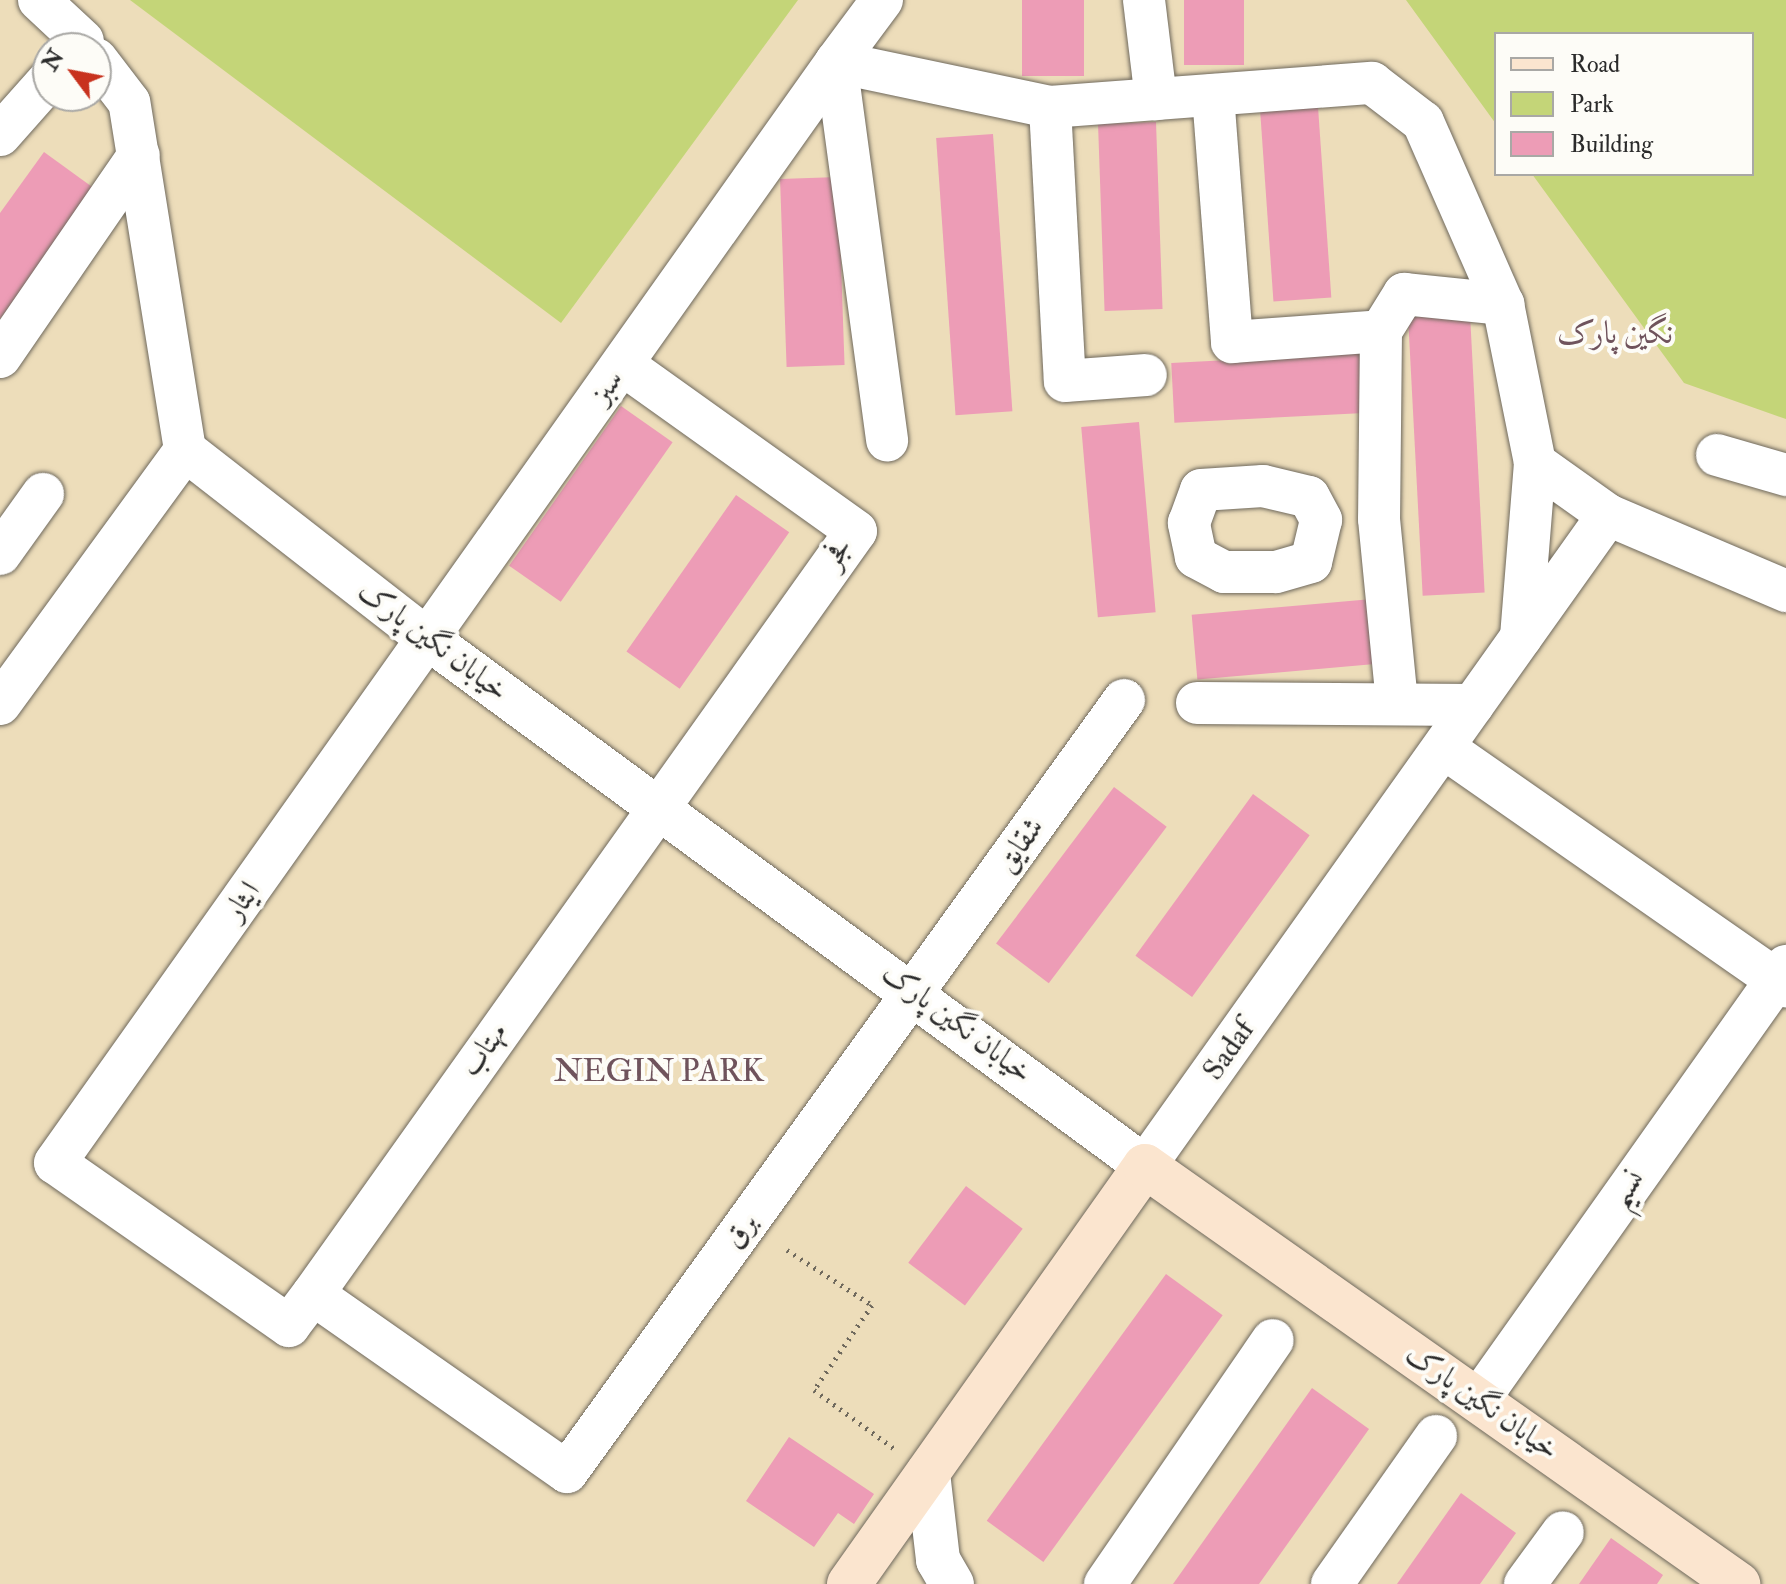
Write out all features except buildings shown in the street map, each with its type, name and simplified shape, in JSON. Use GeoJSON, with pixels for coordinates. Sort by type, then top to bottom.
{"type":"FeatureCollection","features":[{"type":"Feature","properties":{"kind":"main road","name":"خیابان نگین پارک"},"geometry":{"type":"LineString","coordinates":[[1145,1166],[1738,1584]]}},
{"type":"Feature","properties":{"kind":"main road","name":"Sadaf"},"geometry":{"type":"LineString","coordinates":[[849,1584],[1145,1166]]}},
{"type":"Feature","properties":{"kind":"street"},"geometry":{"type":"LineString","coordinates":[[39,0],[70,32]]}},
{"type":"Feature","properties":{"kind":"street","name":"سبز"},"geometry":{"type":"LineString","coordinates":[[428,639],[882,0]]}},
{"type":"Feature","properties":{"kind":"street"},"geometry":{"type":"LineString","coordinates":[[1144,0],[1156,99]]}},
{"type":"Feature","properties":{"kind":"street"},"geometry":{"type":"LineString","coordinates":[[887,441],[836,62],[1050,107],[1372,83],[1423,122],[1503,304],[1535,463],[1521,637]]}},
{"type":"Feature","properties":{"kind":"street"},"geometry":{"type":"LineString","coordinates":[[0,704],[185,450],[129,102],[112,81]]}},
{"type":"Feature","properties":{"kind":"street"},"geometry":{"type":"LineString","coordinates":[[1213,95],[1232,342],[1381,331]]}},
{"type":"Feature","properties":{"kind":"street"},"geometry":{"type":"LineString","coordinates":[[0,135],[32,99]]}},
{"type":"Feature","properties":{"kind":"street"},"geometry":{"type":"LineString","coordinates":[[1050,107],[1065,381],[1146,375]]}},
{"type":"Feature","properties":{"kind":"street"},"geometry":{"type":"LineString","coordinates":[[0,357],[139,155]]}},
{"type":"Feature","properties":{"kind":"street"},"geometry":{"type":"LineString","coordinates":[[1397,702],[1379,519],[1381,331],[1404,294],[1503,304]]}},
{"type":"Feature","properties":{"kind":"street","name":"فجر"},"geometry":{"type":"LineString","coordinates":[[623,365],[856,531],[656,805]]}},
{"type":"Feature","properties":{"kind":"street","name":"خیابان نگین پارک"},"geometry":{"type":"LineString","coordinates":[[185,450],[428,639],[915,991],[1145,1166]]}},
{"type":"Feature","properties":{"kind":"street"},"geometry":{"type":"LineString","coordinates":[[1717,455],[1786,475]]}},
{"type":"Feature","properties":{"kind":"street"},"geometry":{"type":"LineString","coordinates":[[1535,463],[1608,515],[1786,591]]}},
{"type":"Feature","properties":{"kind":"street"},"geometry":{"type":"LineString","coordinates":[[0,554],[43,494]]}},
{"type":"Feature","properties":{"kind":"street","name":"Sadaf"},"geometry":{"type":"LineString","coordinates":[[1145,1166],[1608,515]]}},
{"type":"Feature","properties":{"kind":"street"},"geometry":{"type":"LineString","coordinates":[[1321,520],[1379,519]]}},
{"type":"Feature","properties":{"kind":"street","name":"ایثار"},"geometry":{"type":"LineString","coordinates":[[55,1163],[428,639]]}},
{"type":"Feature","properties":{"kind":"street","name":"شقایق"},"geometry":{"type":"LineString","coordinates":[[915,991],[1124,700]]}},
{"type":"Feature","properties":{"kind":"street"},"geometry":{"type":"LineString","coordinates":[[1197,703],[1397,702],[1473,705]]}},
{"type":"Feature","properties":{"kind":"street","name":"نسیم"},"geometry":{"type":"LineString","coordinates":[[1444,748],[1783,978],[1479,1399]]}},
{"type":"Feature","properties":{"kind":"street","name":"مهتاب"},"geometry":{"type":"LineString","coordinates":[[55,1163],[289,1326],[656,805]]}},
{"type":"Feature","properties":{"kind":"street","name":"برق"},"geometry":{"type":"LineString","coordinates":[[313,1294],[567,1472],[915,991]]}},
{"type":"Feature","properties":{"kind":"street"},"geometry":{"type":"LineString","coordinates":[[1105,1584],[1273,1340]]}},
{"type":"Feature","properties":{"kind":"street"},"geometry":{"type":"LineString","coordinates":[[1332,1584],[1436,1436]]}},
{"type":"Feature","properties":{"kind":"street"},"geometry":{"type":"LineString","coordinates":[[928,1473],[938,1560],[952,1584]]}},
{"type":"Feature","properties":{"kind":"street"},"geometry":{"type":"LineString","coordinates":[[1525,1584],[1563,1532]]}},
{"type":"Feature","properties":{"kind":"path"},"geometry":{"type":"LineString","coordinates":[[787,1250],[872,1305],[814,1390],[928,1473]]}},
{"type":"Feature","properties":{"kind":"green space"},"geometry":{"type":"Polygon","coordinates":[[[130,0],[798,0],[561,323],[130,0]]]}},
{"type":"Feature","properties":{"kind":"green space"},"geometry":{"type":"Polygon","coordinates":[[[1406,0],[1786,0],[1786,419],[1684,383],[1533,176],[1754,176],[1754,32],[1494,32],[1494,121],[1406,0]]]}},
{"type":"Feature","properties":{"kind":"district","name":"نگین پارک"},"geometry":{"type":"Point","coordinates":[1615,333]}},
{"type":"Feature","properties":{"kind":"district","name":"NEGIN PARK"},"geometry":{"type":"Point","coordinates":[659,1071]}}]}
